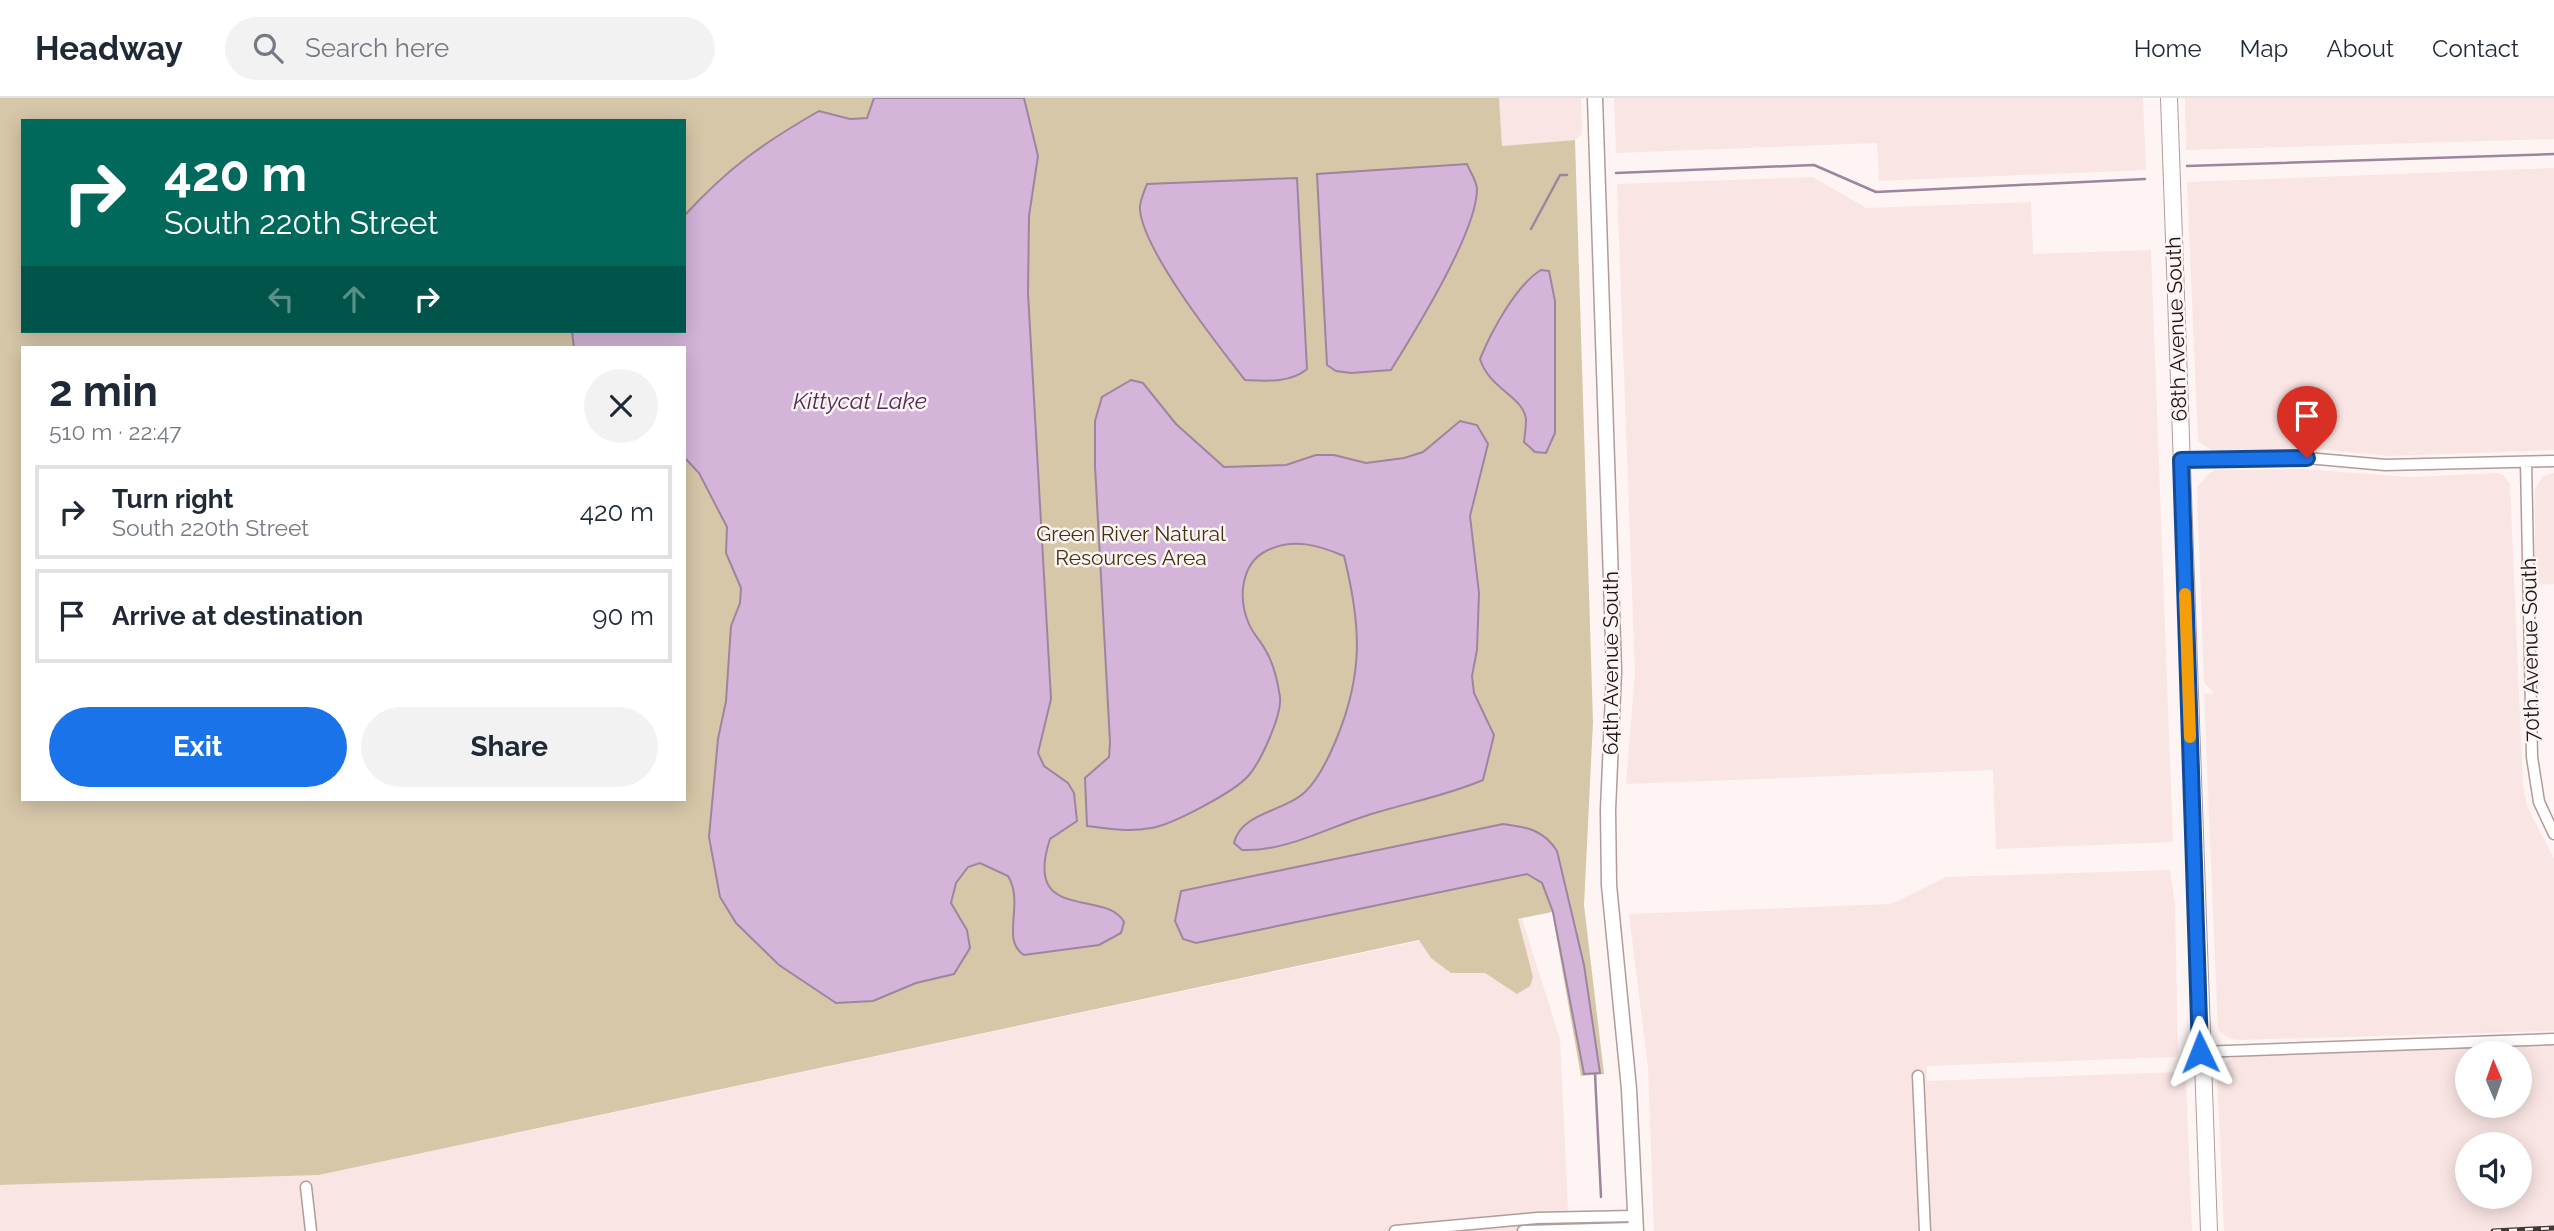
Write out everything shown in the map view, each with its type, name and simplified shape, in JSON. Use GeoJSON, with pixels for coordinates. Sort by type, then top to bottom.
{"type":"FeatureCollection","features":[{"type":"Feature","properties":{"kind":"main road","name":"68th Avenue South"},"geometry":{"type":"LineString","coordinates":[[2169,98],[2200,1052],[2209,1231]]}},
{"type":"Feature","properties":{"kind":"street","name":"64th Avenue South"},"geometry":{"type":"LineString","coordinates":[[1595,98],[1614,671],[1608,810],[1609,885],[1629,1089],[1634,1226]]}},
{"type":"Feature","properties":{"kind":"street"},"geometry":{"type":"LineString","coordinates":[[2181,460],[2307,458],[2385,465],[2554,461]]}},
{"type":"Feature","properties":{"kind":"street","name":"70th Avenue South"},"geometry":{"type":"LineString","coordinates":[[2526,462],[2533,769],[2539,802],[2554,834]]}},
{"type":"Feature","properties":{"kind":"street"},"geometry":{"type":"LineString","coordinates":[[2200,1052],[2554,1039]]}},
{"type":"Feature","properties":{"kind":"street"},"geometry":{"type":"LineString","coordinates":[[1918,1076],[1925,1231]]}},
{"type":"Feature","properties":{"kind":"street"},"geometry":{"type":"LineString","coordinates":[[306,1187],[311,1231]]}},
{"type":"Feature","properties":{"kind":"street"},"geometry":{"type":"LineString","coordinates":[[1428,1230],[1537,1217],[1634,1226]]}},
{"type":"Feature","properties":{"kind":"street"},"geometry":{"type":"LineString","coordinates":[[1523,1231],[1634,1226]]}},
{"type":"Feature","properties":{"kind":"street"},"geometry":{"type":"LineString","coordinates":[[1395,1231],[1454,1231]]}},
{"type":"Feature","properties":{"kind":"shaded area"},"geometry":{"type":"Polygon","coordinates":[[[1499,98],[1581,98],[1582,134],[1575,140],[1502,146],[1499,98]]]}},
{"type":"Feature","properties":{"kind":"shaded area"},"geometry":{"type":"Polygon","coordinates":[[[1614,98],[2143,98],[2146,170],[1879,181],[1877,143],[1616,153],[1614,98]]]}},
{"type":"Feature","properties":{"kind":"shaded area"},"geometry":{"type":"Polygon","coordinates":[[[2185,98],[2554,98],[2554,139],[2186,150],[2185,98]]]}},
{"type":"Feature","properties":{"kind":"shaded area"},"geometry":{"type":"Polygon","coordinates":[[[2554,168],[2554,450],[2388,456],[2308,448],[2211,450],[2198,441],[2187,182],[2554,168]]]}},
{"type":"Feature","properties":{"kind":"shaded area"},"geometry":{"type":"Polygon","coordinates":[[[1813,177],[1866,208],[2031,202],[2033,254],[2151,250],[2173,842],[1996,849],[1993,770],[1626,784],[1635,673],[1617,184],[1813,177]]]}},
{"type":"Feature","properties":{"kind":"shaded area"},"geometry":{"type":"Polygon","coordinates":[[[2302,469],[2411,477],[2497,473],[2503,475],[2510,484],[2523,786],[2527,806],[2554,859],[2554,1031],[2239,1040],[2230,1039],[2218,1030],[2204,694],[2214,693],[2204,683],[2197,488],[2207,475],[2215,470],[2302,469]]]}},
{"type":"Feature","properties":{"kind":"shaded area"},"geometry":{"type":"Polygon","coordinates":[[[2554,473],[2554,584],[2535,585],[2535,489],[2543,476],[2554,473]]]}},
{"type":"Feature","properties":{"kind":"shaded area"},"geometry":{"type":"Polygon","coordinates":[[[2170,870],[2175,905],[2178,1054],[2174,1057],[1927,1066],[1927,1081],[2176,1072],[2186,1082],[2192,1231],[1654,1231],[1648,1068],[1629,914],[1891,904],[1946,877],[2170,870]]]}},
{"type":"Feature","properties":{"kind":"shaded area"},"geometry":{"type":"Polygon","coordinates":[[[1522,919],[1560,1039],[1569,1231],[0,1231],[0,1185],[320,1175],[1522,919]]]}},
{"type":"Feature","properties":{"kind":"shaded area"},"geometry":{"type":"Polygon","coordinates":[[[2554,1044],[2554,1231],[2224,1231],[2217,1073],[2228,1060],[2244,1054],[2455,1047],[2455,1118],[2532,1118],[2532,1045],[2554,1044]]]}},
{"type":"Feature","properties":{"kind":"green space","name":"Green River Natural Resources Area"},"geometry":{"type":"Polygon","coordinates":[[[0,98],[1499,98],[1502,146],[1575,140],[1593,722],[1584,905],[1604,1074],[1581,1076],[1552,912],[1518,919],[1533,977],[1530,986],[1517,994],[1485,973],[1451,973],[1431,958],[1419,940],[319,1175],[0,1185],[0,98]]]}},
{"type":"Feature","properties":{"kind":"water","name":"Kittycat Lake"},"geometry":{"type":"Polygon","coordinates":[[[874,98],[1024,98],[1038,156],[1029,216],[1028,293],[1051,699],[1038,753],[1044,766],[1068,783],[1074,793],[1077,821],[1050,839],[1044,866],[1047,883],[1056,894],[1115,912],[1124,922],[1121,933],[1099,945],[1024,955],[1014,940],[1013,887],[1008,876],[980,863],[968,867],[956,883],[951,903],[967,930],[970,948],[954,974],[916,983],[873,1001],[836,1003],[779,965],[736,923],[720,897],[709,837],[718,739],[726,701],[731,626],[740,603],[741,588],[726,553],[727,527],[699,473],[686,459],[686,346],[574,346],[572,333],[686,333],[686,214],[731,170],[780,134],[819,111],[850,119],[867,118],[874,98]]]}},
{"type":"Feature","properties":{"kind":"water"},"geometry":{"type":"Polygon","coordinates":[[[1467,164],[1477,189],[1467,230],[1443,281],[1391,370],[1351,373],[1336,371],[1327,365],[1317,174],[1467,164]]]}},
{"type":"Feature","properties":{"kind":"water"},"geometry":{"type":"Polygon","coordinates":[[[1297,178],[1307,369],[1286,379],[1245,380],[1184,297],[1154,249],[1140,210],[1141,200],[1147,184],[1297,178]]]}},
{"type":"Feature","properties":{"kind":"water"},"geometry":{"type":"Polygon","coordinates":[[[1541,270],[1549,271],[1555,301],[1555,433],[1546,453],[1535,452],[1524,442],[1524,411],[1491,378],[1480,359],[1498,323],[1522,286],[1541,270]]]}},
{"type":"Feature","properties":{"kind":"water"},"geometry":{"type":"Polygon","coordinates":[[[1131,380],[1143,383],[1176,424],[1224,467],[1286,465],[1316,455],[1334,455],[1366,463],[1404,458],[1423,452],[1460,421],[1477,425],[1488,444],[1470,516],[1479,593],[1477,650],[1472,676],[1474,693],[1494,735],[1483,780],[1276,847],[1242,850],[1234,843],[1238,833],[1254,818],[1287,804],[1311,786],[1333,747],[1345,716],[1355,671],[1357,649],[1354,604],[1344,556],[1306,544],[1287,544],[1259,556],[1244,582],[1243,604],[1246,614],[1251,628],[1271,661],[1280,697],[1274,726],[1254,768],[1242,782],[1218,798],[1161,826],[1127,830],[1087,826],[1085,778],[1109,757],[1110,742],[1095,466],[1095,421],[1102,397],[1131,380]]]}},
{"type":"Feature","properties":{"kind":"water"},"geometry":{"type":"Polygon","coordinates":[[[1503,824],[1541,834],[1557,851],[1584,965],[1600,1073],[1584,1074],[1553,912],[1542,883],[1527,874],[1196,943],[1183,939],[1175,921],[1181,891],[1503,824]]]}},
{"type":"Feature","properties":{"kind":"waterway"},"geometry":{"type":"LineString","coordinates":[[2187,166],[2554,154]]}},
{"type":"Feature","properties":{"kind":"waterway"},"geometry":{"type":"LineString","coordinates":[[1616,173],[1814,165],[1876,192],[2145,179]]}},
{"type":"Feature","properties":{"kind":"waterway"},"geometry":{"type":"LineString","coordinates":[[1531,229],[1560,175],[1567,175]]}},
{"type":"Feature","properties":{"kind":"waterway"},"geometry":{"type":"LineString","coordinates":[[1595,1074],[1601,1197]]}},
{"type":"Feature","properties":{"kind":"railway"},"geometry":{"type":"LineString","coordinates":[[2493,1231],[2554,1228]]}},
{"type":"Feature","properties":{"kind":"slow traffic"},"geometry":{"type":"LineString","coordinates":[[2185,594],[2190,737]]}},
{"type":"Feature","properties":{"kind":"route"},"geometry":{"type":"LineString","coordinates":[[2200,1052],[2181,460],[2307,458]]}}]}
